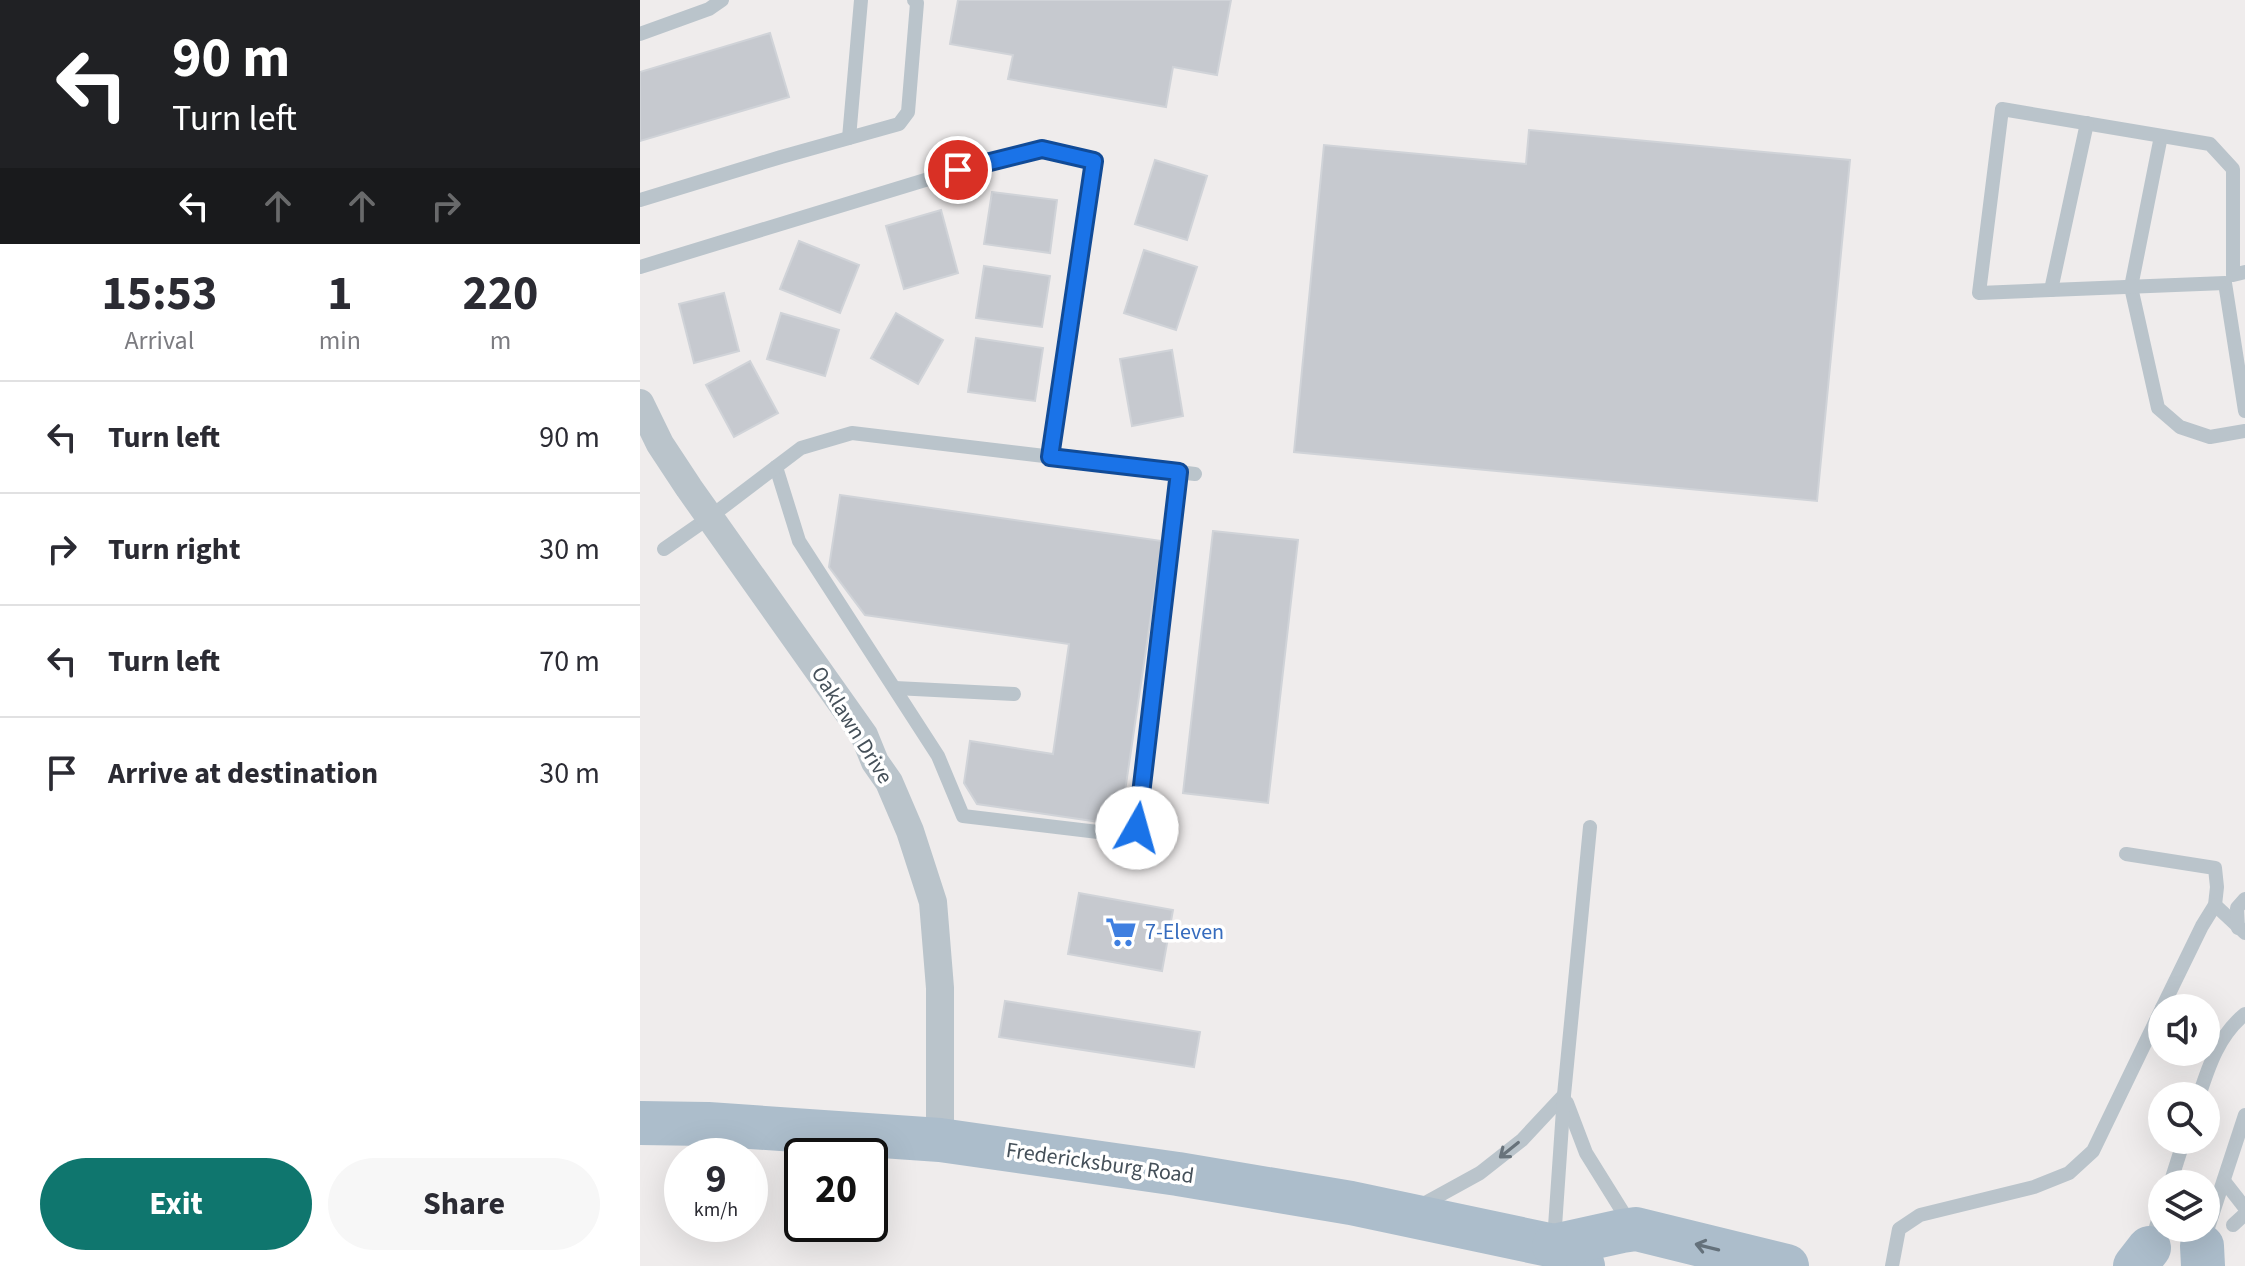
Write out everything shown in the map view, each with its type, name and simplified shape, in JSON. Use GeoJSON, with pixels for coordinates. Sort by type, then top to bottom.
{"type":"FeatureCollection","features":[{"type":"Feature","properties":{"kind":"main road","name":"Fredericksburg Road"},"geometry":{"type":"LineString","coordinates":[[640,1123],[708,1124],[940,1140],[1223,1182],[1405,1214],[1562,1259],[1636,1229],[1787,1266]]}},
{"type":"Feature","properties":{"kind":"street","name":"Oaklawn Drive"},"geometry":{"type":"LineString","coordinates":[[640,403],[660,444],[864,735],[910,831],[933,902],[940,988],[940,1140]]}},
{"type":"Feature","properties":{"kind":"lane"},"geometry":{"type":"LineString","coordinates":[[640,34],[709,9],[722,0]]}},
{"type":"Feature","properties":{"kind":"lane"},"geometry":{"type":"LineString","coordinates":[[849,138],[861,0]]}},
{"type":"Feature","properties":{"kind":"lane"},"geometry":{"type":"LineString","coordinates":[[640,200],[899,124],[908,112],[917,3],[914,0]]}},
{"type":"Feature","properties":{"kind":"lane"},"geometry":{"type":"LineString","coordinates":[[2234,277],[2131,287],[1979,293],[2002,109],[2210,144],[2233,169],[2234,277],[2245,411]]}},
{"type":"Feature","properties":{"kind":"lane"},"geometry":{"type":"LineString","coordinates":[[2051,290],[2087,123]]}},
{"type":"Feature","properties":{"kind":"lane"},"geometry":{"type":"LineString","coordinates":[[2161,136],[2131,287],[2158,408],[2180,427],[2210,437],[2245,431]]}},
{"type":"Feature","properties":{"kind":"lane"},"geometry":{"type":"LineString","coordinates":[[640,267],[958,170],[1042,149],[1094,161],[1050,457]]}},
{"type":"Feature","properties":{"kind":"lane"},"geometry":{"type":"LineString","coordinates":[[664,549],[801,448],[852,433],[1195,474]]}},
{"type":"Feature","properties":{"kind":"lane"},"geometry":{"type":"LineString","coordinates":[[776,467],[799,541],[938,756],[963,816],[1115,834],[1137,828],[1179,472]]}},
{"type":"Feature","properties":{"kind":"lane"},"geometry":{"type":"LineString","coordinates":[[895,688],[1014,694]]}},
{"type":"Feature","properties":{"kind":"lane"},"geometry":{"type":"LineString","coordinates":[[1562,1259],[1564,1095],[1590,827]]}},
{"type":"Feature","properties":{"kind":"lane"},"geometry":{"type":"LineString","coordinates":[[2126,854],[2215,868],[2215,905],[2169,994]]}},
{"type":"Feature","properties":{"kind":"lane"},"geometry":{"type":"LineString","coordinates":[[2241,930],[2237,908],[2245,899]]}},
{"type":"Feature","properties":{"kind":"lane"},"geometry":{"type":"LineString","coordinates":[[2215,905],[2241,930]]}},
{"type":"Feature","properties":{"kind":"lane"},"geometry":{"type":"LineString","coordinates":[[2203,1082],[2211,1056],[2237,1020],[2245,1014]]}},
{"type":"Feature","properties":{"kind":"lane"},"geometry":{"type":"LineString","coordinates":[[1892,1266],[1899,1229],[1920,1215],[2034,1187],[2069,1173],[2077,1166],[2093,1151],[2148,1037]]}},
{"type":"Feature","properties":{"kind":"lane"},"geometry":{"type":"LineString","coordinates":[[1405,1214],[1480,1173],[1522,1140],[1564,1095]]}},
{"type":"Feature","properties":{"kind":"lane"},"geometry":{"type":"LineString","coordinates":[[1564,1095],[1586,1153],[1624,1218],[1636,1229]]}},
{"type":"Feature","properties":{"kind":"lane"},"geometry":{"type":"LineString","coordinates":[[2209,1251],[2224,1181],[2245,1115]]}},
{"type":"Feature","properties":{"kind":"lane"},"geometry":{"type":"LineString","coordinates":[[2209,1251],[2245,1211],[2224,1181]]}},
{"type":"Feature","properties":{"kind":"building"},"geometry":{"type":"Polygon","coordinates":[[[958,0],[1231,0],[1217,75],[1173,67],[1166,107],[1008,79],[1013,55],[950,44],[958,0]]]}},
{"type":"Feature","properties":{"kind":"building"},"geometry":{"type":"Polygon","coordinates":[[[770,33],[789,97],[640,141],[640,72],[770,33]]]}},
{"type":"Feature","properties":{"kind":"building"},"geometry":{"type":"Polygon","coordinates":[[[1529,130],[1850,160],[1817,501],[1294,452],[1324,145],[1526,164],[1529,130]]]}},
{"type":"Feature","properties":{"kind":"building"},"geometry":{"type":"Polygon","coordinates":[[[1155,160],[1207,176],[1187,240],[1135,224],[1155,160]]]}},
{"type":"Feature","properties":{"kind":"building"},"geometry":{"type":"Polygon","coordinates":[[[992,192],[1057,200],[1050,253],[984,244],[992,192]]]}},
{"type":"Feature","properties":{"kind":"building"},"geometry":{"type":"Polygon","coordinates":[[[941,210],[958,273],[904,289],[886,226],[941,210]]]}},
{"type":"Feature","properties":{"kind":"building"},"geometry":{"type":"Polygon","coordinates":[[[799,241],[859,265],[840,313],[780,289],[799,241]]]}},
{"type":"Feature","properties":{"kind":"building"},"geometry":{"type":"Polygon","coordinates":[[[1144,250],[1197,267],[1176,330],[1124,313],[1144,250]]]}},
{"type":"Feature","properties":{"kind":"building"},"geometry":{"type":"Polygon","coordinates":[[[984,266],[1050,276],[1042,327],[976,318],[984,266]]]}},
{"type":"Feature","properties":{"kind":"building"},"geometry":{"type":"Polygon","coordinates":[[[724,293],[739,351],[694,363],[679,304],[724,293]]]}},
{"type":"Feature","properties":{"kind":"building"},"geometry":{"type":"Polygon","coordinates":[[[781,313],[839,330],[825,376],[767,359],[781,313]]]}},
{"type":"Feature","properties":{"kind":"building"},"geometry":{"type":"Polygon","coordinates":[[[896,313],[943,340],[918,384],[871,358],[896,313]]]}},
{"type":"Feature","properties":{"kind":"building"},"geometry":{"type":"Polygon","coordinates":[[[976,338],[1043,348],[1035,401],[968,392],[976,338]]]}},
{"type":"Feature","properties":{"kind":"building"},"geometry":{"type":"Polygon","coordinates":[[[1172,350],[1183,416],[1132,426],[1120,359],[1172,350]]]}},
{"type":"Feature","properties":{"kind":"building"},"geometry":{"type":"Polygon","coordinates":[[[750,361],[778,413],[734,437],[706,385],[750,361]]]}},
{"type":"Feature","properties":{"kind":"building"},"geometry":{"type":"Polygon","coordinates":[[[840,495],[1162,541],[1120,825],[977,804],[964,783],[970,741],[1053,754],[1069,644],[865,615],[829,567],[840,495]]]}},
{"type":"Feature","properties":{"kind":"building"},"geometry":{"type":"Polygon","coordinates":[[[1213,531],[1298,540],[1268,803],[1183,793],[1213,531]]]}},
{"type":"Feature","properties":{"kind":"building","name":"7-Eleven"},"geometry":{"type":"Polygon","coordinates":[[[1079,893],[1173,910],[1162,971],[1068,954],[1079,893]]]}},
{"type":"Feature","properties":{"kind":"building"},"geometry":{"type":"Polygon","coordinates":[[[1005,1001],[1200,1032],[1194,1067],[999,1037],[1005,1001]]]}},
{"type":"Feature","properties":{"kind":"place","name":"7-Eleven"},"geometry":{"type":"Point","coordinates":[1121,932]}},
{"type":"Feature","properties":{"kind":"route"},"geometry":{"type":"LineString","coordinates":[[958,170],[1042,149],[1094,161],[1050,457],[1179,472],[1137,828]]}}]}
